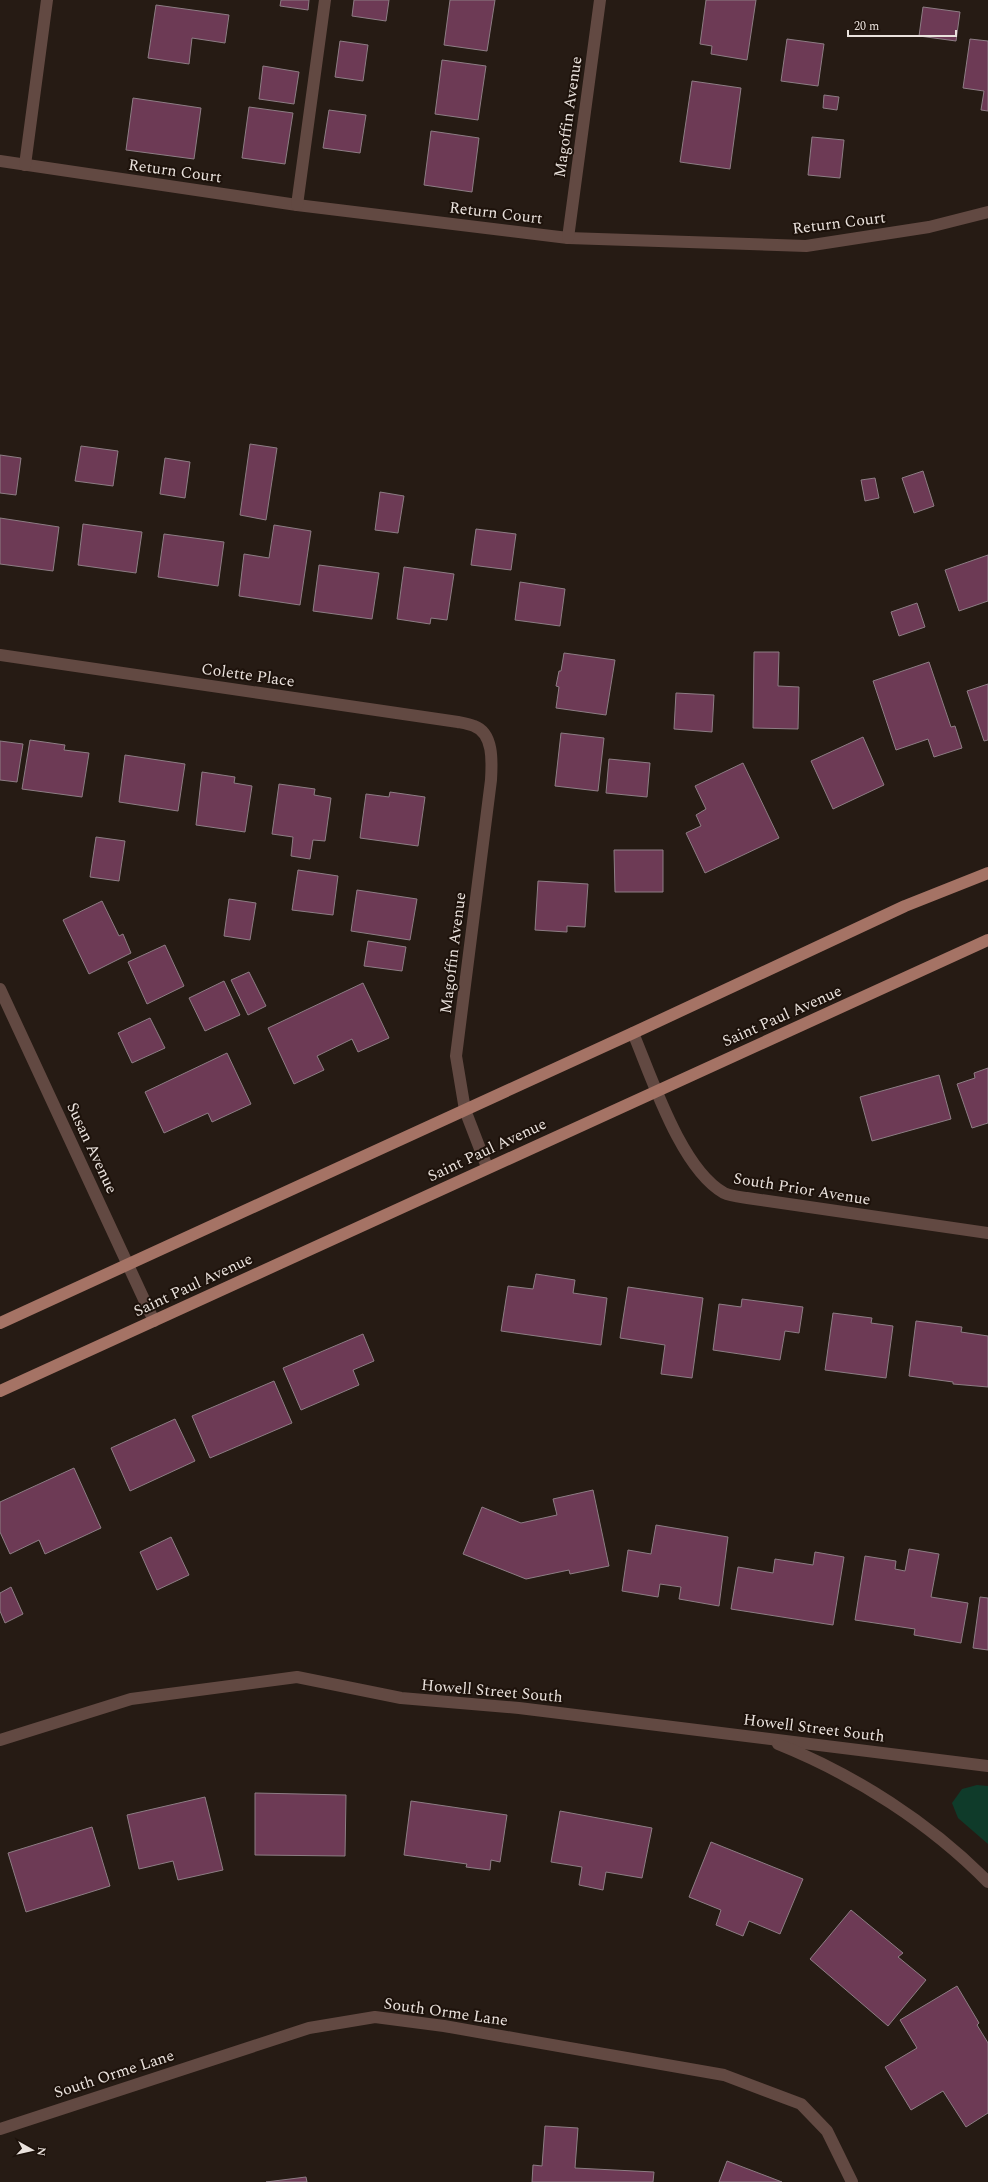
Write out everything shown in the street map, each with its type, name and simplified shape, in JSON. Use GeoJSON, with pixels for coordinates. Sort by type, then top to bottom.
{"type":"FeatureCollection","features":[{"type":"Feature","properties":{"kind":"main road"},"geometry":{"type":"LineString","coordinates":[[0,1323],[633,1033],[905,906],[988,873]]}},
{"type":"Feature","properties":{"kind":"main road","name":"Saint Paul Avenue"},"geometry":{"type":"LineString","coordinates":[[0,1391],[487,1167],[988,940]]}},
{"type":"Feature","properties":{"kind":"street"},"geometry":{"type":"LineString","coordinates":[[25,165],[47,0]]}},
{"type":"Feature","properties":{"kind":"street"},"geometry":{"type":"LineString","coordinates":[[297,205],[325,0]]}},
{"type":"Feature","properties":{"kind":"street","name":"Magoffin Avenue"},"geometry":{"type":"LineString","coordinates":[[568,238],[600,0]]}},
{"type":"Feature","properties":{"kind":"street","name":"Return Court"},"geometry":{"type":"LineString","coordinates":[[0,162],[297,205],[568,238],[806,246],[929,227],[988,212]]}},
{"type":"Feature","properties":{"kind":"street","name":"Colette Place"},"geometry":{"type":"LineString","coordinates":[[0,655],[458,722],[476,726],[487,738]]}},
{"type":"Feature","properties":{"kind":"street","name":"Magoffin Avenue"},"geometry":{"type":"LineString","coordinates":[[487,738],[492,758],[491,780],[456,1056],[465,1110],[487,1167]]}},
{"type":"Feature","properties":{"kind":"street","name":"Susan Avenue"},"geometry":{"type":"LineString","coordinates":[[0,989],[154,1321]]}},
{"type":"Feature","properties":{"kind":"street","name":"South Prior Avenue"},"geometry":{"type":"LineString","coordinates":[[633,1033],[686,1154],[703,1177],[724,1193],[755,1200],[988,1233]]}},
{"type":"Feature","properties":{"kind":"street","name":"Howell Street South"},"geometry":{"type":"LineString","coordinates":[[0,1740],[131,1699],[296,1676],[401,1698],[519,1708],[988,1766]]}},
{"type":"Feature","properties":{"kind":"street"},"geometry":{"type":"LineString","coordinates":[[761,1738],[794,1751],[864,1786],[919,1823],[971,1865],[988,1882]]}},
{"type":"Feature","properties":{"kind":"street","name":"South Orme Lane"},"geometry":{"type":"LineString","coordinates":[[0,2129],[309,2028],[375,2017],[444,2026],[724,2075],[801,2104],[827,2131],[852,2182]]}},
{"type":"Feature","properties":{"kind":"green space"},"geometry":{"type":"Polygon","coordinates":[[[977,1785],[988,1786],[988,1844],[958,1818],[952,1803],[962,1789],[977,1785]]]}},
{"type":"Feature","properties":{"kind":"building"},"geometry":{"type":"Polygon","coordinates":[[[281,0],[309,0],[308,10],[280,6],[281,0]]]}},
{"type":"Feature","properties":{"kind":"building"},"geometry":{"type":"Polygon","coordinates":[[[354,0],[389,0],[386,21],[352,16],[354,0]]]}},
{"type":"Feature","properties":{"kind":"building"},"geometry":{"type":"Polygon","coordinates":[[[450,0],[495,0],[487,51],[444,45],[450,0]]]}},
{"type":"Feature","properties":{"kind":"building"},"geometry":{"type":"Polygon","coordinates":[[[706,0],[756,0],[747,60],[711,54],[712,46],[700,44],[706,0]]]}},
{"type":"Feature","properties":{"kind":"building"},"geometry":{"type":"Polygon","coordinates":[[[156,5],[229,15],[225,43],[192,38],[189,64],[148,58],[156,5]]]}},
{"type":"Feature","properties":{"kind":"building"},"geometry":{"type":"Polygon","coordinates":[[[923,7],[960,12],[956,41],[919,36],[923,7]]]}},
{"type":"Feature","properties":{"kind":"building"},"geometry":{"type":"Polygon","coordinates":[[[787,39],[824,44],[818,86],[781,81],[787,39]]]}},
{"type":"Feature","properties":{"kind":"building"},"geometry":{"type":"Polygon","coordinates":[[[970,39],[988,41],[988,111],[981,110],[984,91],[963,88],[970,39]]]}},
{"type":"Feature","properties":{"kind":"building"},"geometry":{"type":"Polygon","coordinates":[[[340,41],[368,45],[363,81],[335,77],[340,41]]]}},
{"type":"Feature","properties":{"kind":"building"},"geometry":{"type":"Polygon","coordinates":[[[442,60],[486,66],[478,120],[435,114],[442,60]]]}},
{"type":"Feature","properties":{"kind":"building"},"geometry":{"type":"Polygon","coordinates":[[[263,66],[299,72],[294,104],[259,99],[263,66]]]}},
{"type":"Feature","properties":{"kind":"building"},"geometry":{"type":"Polygon","coordinates":[[[692,81],[741,88],[730,169],[680,162],[692,81]]]}},
{"type":"Feature","properties":{"kind":"building"},"geometry":{"type":"Polygon","coordinates":[[[824,95],[839,97],[837,110],[823,108],[824,95]]]}},
{"type":"Feature","properties":{"kind":"building"},"geometry":{"type":"Polygon","coordinates":[[[133,98],[201,108],[194,159],[126,150],[133,98]]]}},
{"type":"Feature","properties":{"kind":"building"},"geometry":{"type":"Polygon","coordinates":[[[249,107],[293,113],[285,164],[242,158],[249,107]]]}},
{"type":"Feature","properties":{"kind":"building"},"geometry":{"type":"Polygon","coordinates":[[[329,110],[366,115],[360,153],[323,148],[329,110]]]}},
{"type":"Feature","properties":{"kind":"building"},"geometry":{"type":"Polygon","coordinates":[[[431,131],[479,138],[472,192],[424,185],[431,131]]]}},
{"type":"Feature","properties":{"kind":"building"},"geometry":{"type":"Polygon","coordinates":[[[812,137],[844,140],[840,178],[808,175],[812,137]]]}},
{"type":"Feature","properties":{"kind":"building"},"geometry":{"type":"Polygon","coordinates":[[[250,444],[277,448],[266,520],[240,515],[250,444]]]}},
{"type":"Feature","properties":{"kind":"building"},"geometry":{"type":"Polygon","coordinates":[[[81,446],[118,451],[113,486],[75,481],[81,446]]]}},
{"type":"Feature","properties":{"kind":"building"},"geometry":{"type":"Polygon","coordinates":[[[0,455],[21,458],[16,495],[0,493],[0,455]]]}},
{"type":"Feature","properties":{"kind":"building"},"geometry":{"type":"Polygon","coordinates":[[[165,458],[190,462],[185,498],[160,494],[165,458]]]}},
{"type":"Feature","properties":{"kind":"building"},"geometry":{"type":"Polygon","coordinates":[[[923,471],[934,506],[914,513],[902,478],[923,471]]]}},
{"type":"Feature","properties":{"kind":"building"},"geometry":{"type":"Polygon","coordinates":[[[875,478],[879,498],[865,501],[861,480],[875,478]]]}},
{"type":"Feature","properties":{"kind":"building"},"geometry":{"type":"Polygon","coordinates":[[[380,492],[404,496],[398,533],[375,530],[380,492]]]}},
{"type":"Feature","properties":{"kind":"building"},"geometry":{"type":"Polygon","coordinates":[[[0,518],[59,527],[53,571],[0,564],[0,518]]]}},
{"type":"Feature","properties":{"kind":"building"},"geometry":{"type":"Polygon","coordinates":[[[83,524],[142,532],[136,573],[78,565],[83,524]]]}},
{"type":"Feature","properties":{"kind":"building"},"geometry":{"type":"Polygon","coordinates":[[[274,525],[311,531],[300,605],[239,596],[244,554],[269,558],[274,525]]]}},
{"type":"Feature","properties":{"kind":"building"},"geometry":{"type":"Polygon","coordinates":[[[476,529],[516,534],[511,570],[471,565],[476,529]]]}},
{"type":"Feature","properties":{"kind":"building"},"geometry":{"type":"Polygon","coordinates":[[[164,534],[224,542],[218,586],[158,577],[164,534]]]}},
{"type":"Feature","properties":{"kind":"building"},"geometry":{"type":"Polygon","coordinates":[[[988,555],[988,601],[959,611],[945,570],[988,555]]]}},
{"type":"Feature","properties":{"kind":"building"},"geometry":{"type":"Polygon","coordinates":[[[319,565],[379,573],[372,619],[313,611],[319,565]]]}},
{"type":"Feature","properties":{"kind":"building"},"geometry":{"type":"Polygon","coordinates":[[[404,567],[454,574],[447,620],[431,618],[430,624],[397,619],[404,567]]]}},
{"type":"Feature","properties":{"kind":"building"},"geometry":{"type":"Polygon","coordinates":[[[520,582],[565,589],[560,626],[515,620],[520,582]]]}},
{"type":"Feature","properties":{"kind":"building"},"geometry":{"type":"Polygon","coordinates":[[[917,603],[925,627],[899,636],[891,612],[917,603]]]}},
{"type":"Feature","properties":{"kind":"building"},"geometry":{"type":"Polygon","coordinates":[[[754,652],[779,652],[778,686],[799,687],[798,729],[753,728],[754,652]]]}},
{"type":"Feature","properties":{"kind":"building"},"geometry":{"type":"Polygon","coordinates":[[[564,653],[615,660],[606,715],[556,708],[559,687],[556,686],[559,671],[561,671],[564,653]]]}},
{"type":"Feature","properties":{"kind":"building"},"geometry":{"type":"Polygon","coordinates":[[[929,662],[951,727],[955,726],[962,748],[934,757],[928,739],[896,750],[873,681],[929,662]]]}},
{"type":"Feature","properties":{"kind":"building"},"geometry":{"type":"Polygon","coordinates":[[[988,684],[988,740],[984,741],[967,691],[988,684]]]}},
{"type":"Feature","properties":{"kind":"building"},"geometry":{"type":"Polygon","coordinates":[[[676,693],[714,695],[712,732],[674,729],[676,693]]]}},
{"type":"Feature","properties":{"kind":"building"},"geometry":{"type":"Polygon","coordinates":[[[561,733],[604,738],[598,791],[555,786],[561,733]]]}},
{"type":"Feature","properties":{"kind":"building"},"geometry":{"type":"Polygon","coordinates":[[[863,737],[884,785],[833,809],[811,761],[863,737]]]}},
{"type":"Feature","properties":{"kind":"building"},"geometry":{"type":"Polygon","coordinates":[[[30,740],[65,745],[64,750],[89,753],[82,797],[22,789],[30,740]]]}},
{"type":"Feature","properties":{"kind":"building"},"geometry":{"type":"Polygon","coordinates":[[[0,741],[23,744],[17,782],[0,780],[0,741]]]}},
{"type":"Feature","properties":{"kind":"building"},"geometry":{"type":"Polygon","coordinates":[[[125,755],[185,764],[178,811],[119,802],[125,755]]]}},
{"type":"Feature","properties":{"kind":"building"},"geometry":{"type":"Polygon","coordinates":[[[609,759],[650,763],[647,797],[606,793],[609,759]]]}},
{"type":"Feature","properties":{"kind":"building"},"geometry":{"type":"Polygon","coordinates":[[[743,763],[779,838],[705,873],[686,833],[701,826],[696,815],[706,809],[695,786],[743,763]]]}},
{"type":"Feature","properties":{"kind":"building"},"geometry":{"type":"Polygon","coordinates":[[[202,772],[235,777],[234,783],[252,786],[245,832],[196,825],[202,772]]]}},
{"type":"Feature","properties":{"kind":"building"},"geometry":{"type":"Polygon","coordinates":[[[279,784],[315,789],[314,795],[331,798],[325,841],[313,840],[310,859],[291,856],[293,837],[272,834],[279,784]]]}},
{"type":"Feature","properties":{"kind":"building"},"geometry":{"type":"Polygon","coordinates":[[[390,792],[425,797],[418,846],[360,838],[366,794],[389,797],[390,792]]]}},
{"type":"Feature","properties":{"kind":"building"},"geometry":{"type":"Polygon","coordinates":[[[96,837],[125,841],[119,881],[90,877],[96,837]]]}},
{"type":"Feature","properties":{"kind":"building"},"geometry":{"type":"Polygon","coordinates":[[[614,850],[663,850],[663,892],[615,892],[614,850]]]}},
{"type":"Feature","properties":{"kind":"building"},"geometry":{"type":"Polygon","coordinates":[[[298,870],[338,876],[333,915],[292,910],[298,870]]]}},
{"type":"Feature","properties":{"kind":"building"},"geometry":{"type":"Polygon","coordinates":[[[538,881],[588,884],[585,927],[567,926],[567,932],[535,930],[538,881]]]}},
{"type":"Feature","properties":{"kind":"building"},"geometry":{"type":"Polygon","coordinates":[[[357,890],[417,899],[410,940],[351,931],[357,890]]]}},
{"type":"Feature","properties":{"kind":"building"},"geometry":{"type":"Polygon","coordinates":[[[229,899],[256,903],[250,940],[224,936],[229,899]]]}},
{"type":"Feature","properties":{"kind":"building"},"geometry":{"type":"Polygon","coordinates":[[[102,901],[119,936],[123,934],[131,953],[89,974],[63,920],[102,901]]]}},
{"type":"Feature","properties":{"kind":"building"},"geometry":{"type":"Polygon","coordinates":[[[368,941],[406,947],[402,971],[364,966],[368,941]]]}},
{"type":"Feature","properties":{"kind":"building"},"geometry":{"type":"Polygon","coordinates":[[[165,945],[184,986],[147,1004],[128,962],[165,945]]]}},
{"type":"Feature","properties":{"kind":"building"},"geometry":{"type":"Polygon","coordinates":[[[249,972],[266,1006],[248,1015],[231,980],[249,972]]]}},
{"type":"Feature","properties":{"kind":"building"},"geometry":{"type":"Polygon","coordinates":[[[224,981],[240,1015],[205,1031],[189,998],[224,981]]]}},
{"type":"Feature","properties":{"kind":"building"},"geometry":{"type":"Polygon","coordinates":[[[363,983],[389,1038],[358,1052],[352,1039],[317,1056],[324,1070],[294,1084],[268,1028],[363,983]]]}},
{"type":"Feature","properties":{"kind":"building"},"geometry":{"type":"Polygon","coordinates":[[[150,1018],[165,1048],[132,1063],[118,1033],[150,1018]]]}},
{"type":"Feature","properties":{"kind":"building"},"geometry":{"type":"Polygon","coordinates":[[[227,1053],[251,1104],[212,1122],[208,1113],[164,1133],[145,1092],[227,1053]]]}},
{"type":"Feature","properties":{"kind":"building"},"geometry":{"type":"Polygon","coordinates":[[[988,1068],[988,1123],[972,1128],[957,1084],[975,1078],[974,1073],[988,1068]]]}},
{"type":"Feature","properties":{"kind":"building"},"geometry":{"type":"Polygon","coordinates":[[[939,1075],[951,1119],[872,1141],[860,1097],[939,1075]]]}},
{"type":"Feature","properties":{"kind":"building"},"geometry":{"type":"Polygon","coordinates":[[[536,1274],[575,1280],[573,1293],[607,1298],[601,1345],[501,1331],[508,1286],[533,1289],[536,1274]]]}},
{"type":"Feature","properties":{"kind":"building"},"geometry":{"type":"Polygon","coordinates":[[[628,1287],[703,1298],[692,1378],[661,1374],[665,1345],[620,1338],[628,1287]]]}},
{"type":"Feature","properties":{"kind":"building"},"geometry":{"type":"Polygon","coordinates":[[[742,1299],[803,1307],[799,1333],[785,1331],[780,1360],[713,1350],[719,1304],[741,1307],[742,1299]]]}},
{"type":"Feature","properties":{"kind":"building"},"geometry":{"type":"Polygon","coordinates":[[[833,1313],[872,1318],[871,1323],[893,1326],[886,1378],[825,1370],[833,1313]]]}},
{"type":"Feature","properties":{"kind":"building"},"geometry":{"type":"Polygon","coordinates":[[[916,1321],[962,1327],[961,1332],[988,1336],[988,1387],[953,1384],[953,1382],[909,1376],[916,1321]]]}},
{"type":"Feature","properties":{"kind":"building"},"geometry":{"type":"Polygon","coordinates":[[[363,1334],[374,1361],[353,1370],[359,1385],[301,1410],[283,1368],[363,1334]]]}},
{"type":"Feature","properties":{"kind":"building"},"geometry":{"type":"Polygon","coordinates":[[[274,1381],[292,1423],[210,1458],[192,1416],[274,1381]]]}},
{"type":"Feature","properties":{"kind":"building"},"geometry":{"type":"Polygon","coordinates":[[[175,1419],[195,1461],[130,1491],[111,1448],[175,1419]]]}},
{"type":"Feature","properties":{"kind":"building"},"geometry":{"type":"Polygon","coordinates":[[[74,1468],[101,1528],[45,1554],[39,1540],[10,1554],[0,1532],[0,1502],[74,1468]]]}},
{"type":"Feature","properties":{"kind":"building"},"geometry":{"type":"Polygon","coordinates":[[[593,1490],[609,1566],[570,1574],[569,1570],[526,1579],[463,1554],[482,1507],[521,1523],[557,1515],[553,1499],[593,1490]]]}},
{"type":"Feature","properties":{"kind":"building"},"geometry":{"type":"Polygon","coordinates":[[[656,1525],[728,1537],[719,1606],[679,1599],[681,1587],[660,1584],[658,1597],[622,1591],[628,1550],[651,1554],[656,1525]]]}},
{"type":"Feature","properties":{"kind":"building"},"geometry":{"type":"Polygon","coordinates":[[[171,1537],[189,1575],[157,1590],[140,1552],[171,1537]]]}},
{"type":"Feature","properties":{"kind":"building"},"geometry":{"type":"Polygon","coordinates":[[[909,1549],[939,1554],[931,1597],[968,1603],[961,1643],[914,1635],[915,1629],[855,1620],[865,1556],[896,1561],[895,1569],[905,1571],[909,1549]]]}},
{"type":"Feature","properties":{"kind":"building"},"geometry":{"type":"Polygon","coordinates":[[[815,1552],[844,1557],[833,1625],[731,1609],[738,1567],[773,1573],[775,1559],[813,1565],[815,1552]]]}},
{"type":"Feature","properties":{"kind":"building"},"geometry":{"type":"Polygon","coordinates":[[[11,1587],[23,1614],[5,1623],[0,1611],[0,1593],[11,1587]]]}},
{"type":"Feature","properties":{"kind":"building"},"geometry":{"type":"Polygon","coordinates":[[[980,1597],[988,1598],[988,1650],[973,1648],[980,1597]]]}},
{"type":"Feature","properties":{"kind":"building"},"geometry":{"type":"Polygon","coordinates":[[[255,1793],[346,1795],[345,1856],[255,1855],[255,1793]]]}},
{"type":"Feature","properties":{"kind":"building"},"geometry":{"type":"Polygon","coordinates":[[[205,1797],[223,1870],[178,1880],[173,1861],[139,1869],[127,1815],[205,1797]]]}},
{"type":"Feature","properties":{"kind":"building"},"geometry":{"type":"Polygon","coordinates":[[[411,1801],[507,1815],[500,1862],[491,1860],[490,1870],[466,1867],[467,1864],[404,1855],[411,1801]]]}},
{"type":"Feature","properties":{"kind":"building"},"geometry":{"type":"Polygon","coordinates":[[[560,1811],[652,1828],[642,1878],[606,1872],[603,1890],[579,1885],[582,1867],[551,1862],[560,1811]]]}},
{"type":"Feature","properties":{"kind":"building"},"geometry":{"type":"Polygon","coordinates":[[[92,1827],[110,1886],[26,1912],[8,1853],[92,1827]]]}},
{"type":"Feature","properties":{"kind":"building"},"geometry":{"type":"Polygon","coordinates":[[[711,1842],[803,1879],[780,1934],[749,1921],[743,1936],[716,1925],[721,1910],[689,1897],[711,1842]]]}},
{"type":"Feature","properties":{"kind":"building"},"geometry":{"type":"Polygon","coordinates":[[[851,1910],[903,1953],[898,1957],[926,1980],[888,2026],[810,1959],[851,1910]]]}},
{"type":"Feature","properties":{"kind":"building"},"geometry":{"type":"Polygon","coordinates":[[[957,1986],[979,2023],[977,2025],[988,2043],[988,2113],[966,2127],[943,2091],[911,2110],[885,2067],[917,2048],[900,2020],[957,1986]]]}},
{"type":"Feature","properties":{"kind":"building"},"geometry":{"type":"Polygon","coordinates":[[[545,2126],[578,2128],[575,2168],[654,2172],[653,2182],[532,2182],[533,2165],[542,2166],[545,2126]]]}},
{"type":"Feature","properties":{"kind":"building"},"geometry":{"type":"Polygon","coordinates":[[[727,2161],[782,2182],[719,2182],[727,2161]]]}},
{"type":"Feature","properties":{"kind":"building"},"geometry":{"type":"Polygon","coordinates":[[[306,2177],[307,2182],[266,2182],[306,2177]]]}}]}
